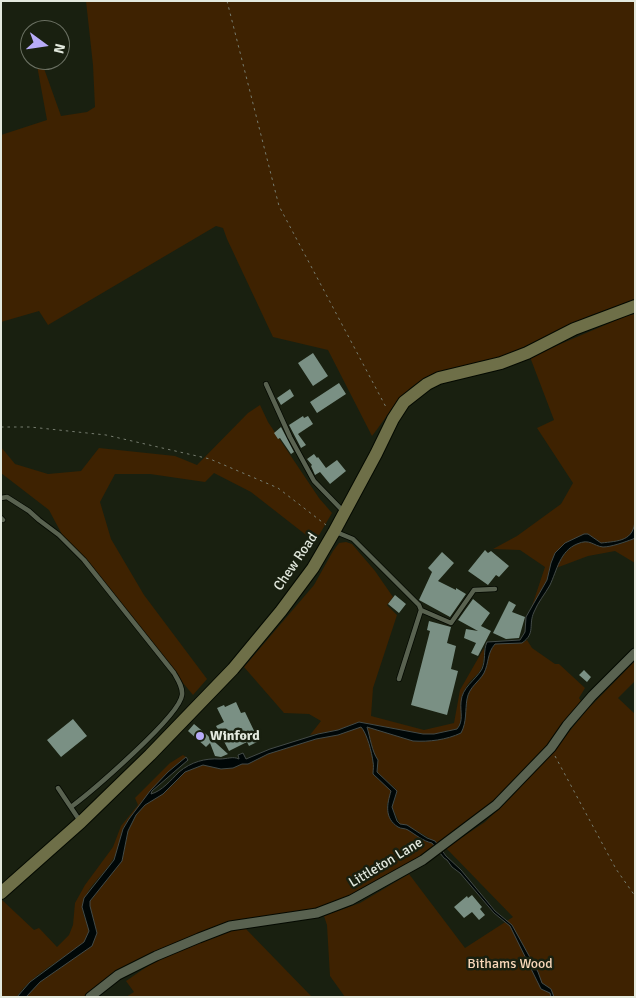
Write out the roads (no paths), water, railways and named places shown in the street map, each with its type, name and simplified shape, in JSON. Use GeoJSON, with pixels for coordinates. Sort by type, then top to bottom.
{"type":"FeatureCollection","features":[{"type":"Feature","properties":{"kind":"main road","name":"Chew Road"},"geometry":{"type":"LineString","coordinates":[[1,893],[81,822],[233,669],[313,568],[404,402],[427,384],[453,374],[501,363],[574,329],[635,306]]}},
{"type":"Feature","properties":{"kind":"street","name":"Littleton Lane"},"geometry":{"type":"LineString","coordinates":[[90,997],[118,975],[199,938],[230,926],[317,913],[351,900],[423,860],[496,805],[551,748],[567,724],[592,696],[635,653]]}},
{"type":"Feature","properties":{"kind":"lane"},"geometry":{"type":"LineString","coordinates":[[266,384],[290,436],[314,481],[344,512]]}},
{"type":"Feature","properties":{"kind":"lane"},"geometry":{"type":"LineString","coordinates":[[1,498],[7,497],[29,511],[59,535],[84,560],[174,673],[181,686],[182,696],[177,708],[144,743],[93,790],[71,807]]}},
{"type":"Feature","properties":{"kind":"lane"},"geometry":{"type":"LineString","coordinates":[[334,532],[353,539],[419,604],[421,610],[399,679]]}},
{"type":"Feature","properties":{"kind":"lane"},"geometry":{"type":"LineString","coordinates":[[421,610],[452,623],[474,590],[495,589]]}},
{"type":"Feature","properties":{"kind":"lane"},"geometry":{"type":"LineString","coordinates":[[58,788],[81,822]]}},
{"type":"Feature","properties":{"kind":"place","name":"Winford"},"geometry":{"type":"Point","coordinates":[200,736]}},
{"type":"Feature","properties":{"kind":"park label","name":"Bithams Wood"},"geometry":{"type":"Point","coordinates":[510,964]}}]}
